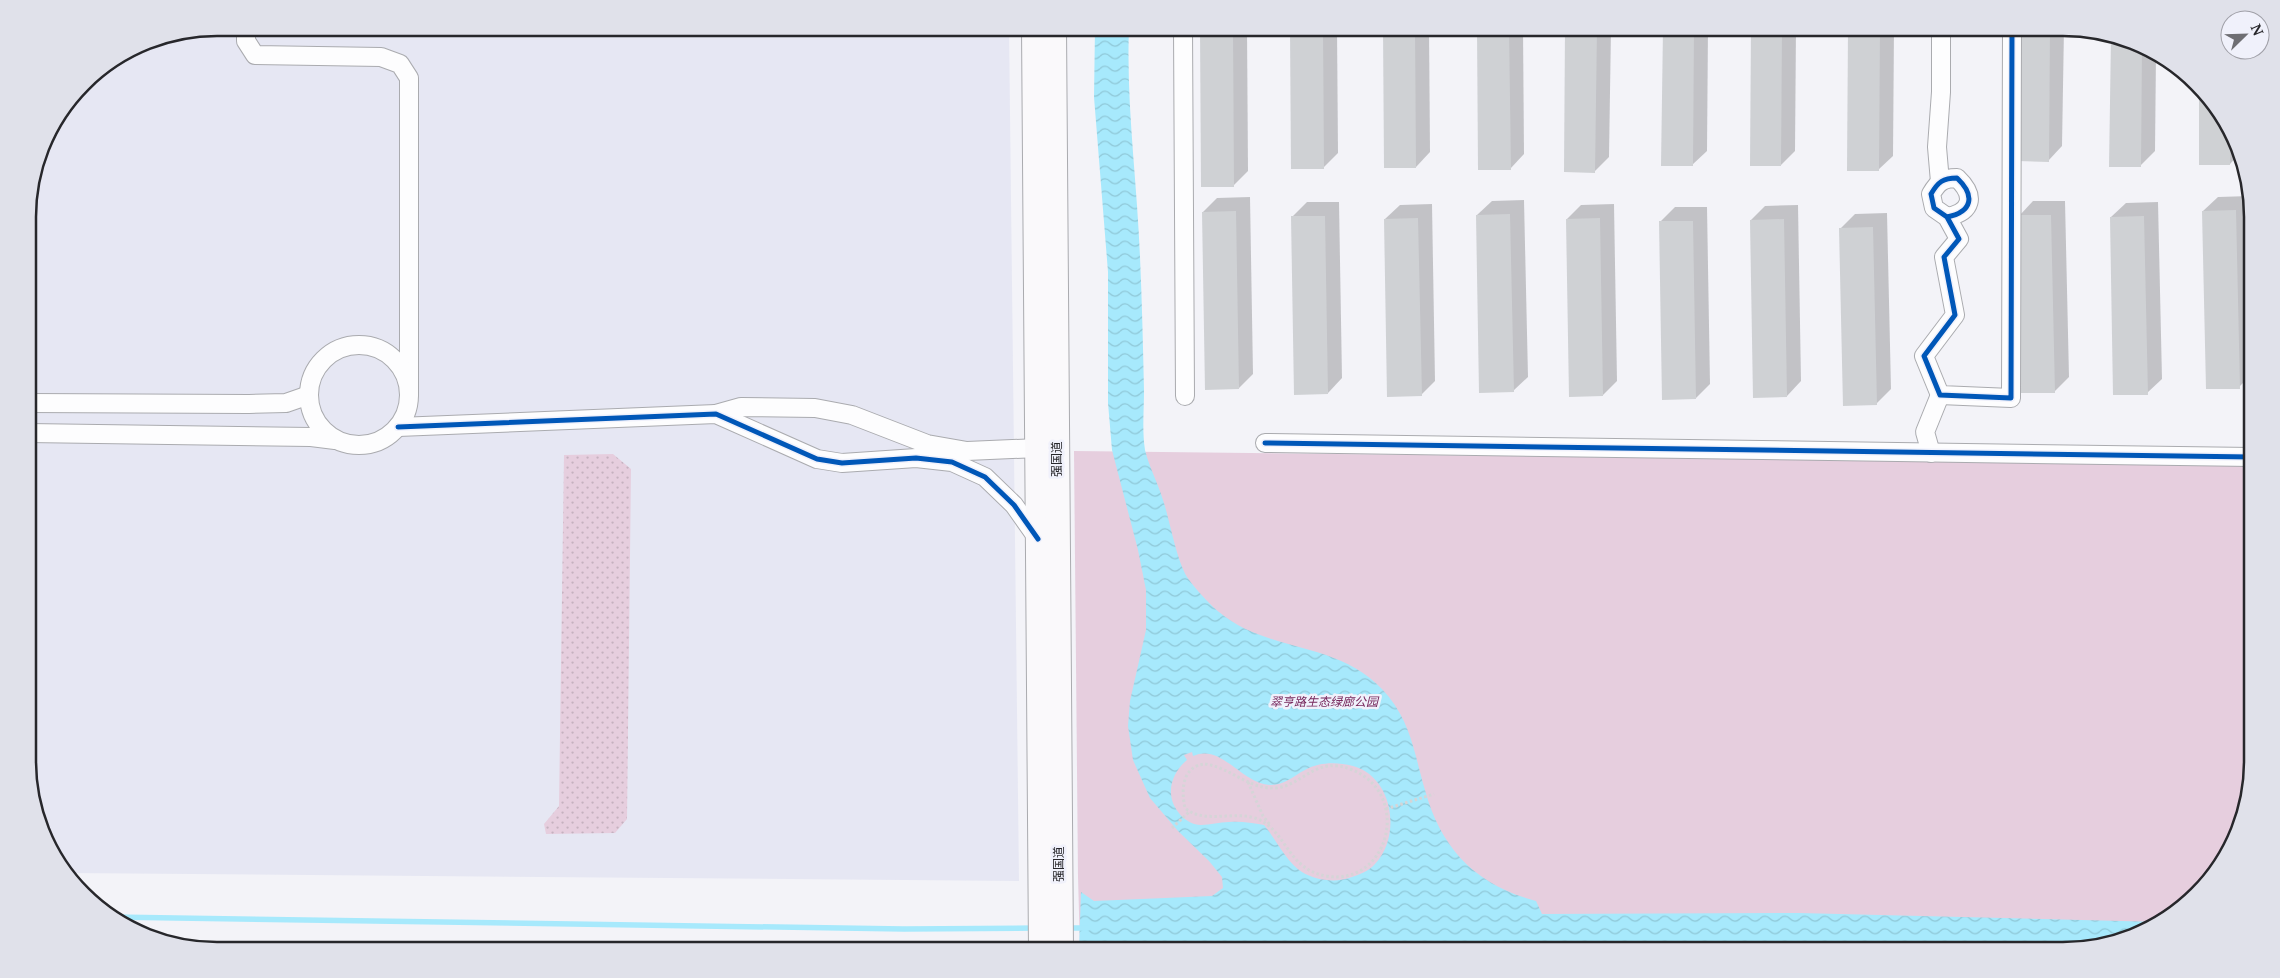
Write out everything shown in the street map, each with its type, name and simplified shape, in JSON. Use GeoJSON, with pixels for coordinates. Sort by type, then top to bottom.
{"type":"FeatureCollection","features":[{"type":"Feature","properties":{"kind":"main road","name":"强国道"},"geometry":{"type":"LineString","coordinates":[[1034,36],[1047,450],[1038,539],[1050,889]]}},
{"type":"Feature","properties":{"kind":"main road","name":"强国道"},"geometry":{"type":"LineString","coordinates":[[1050,889],[1047,450],[1054,36]]}},
{"type":"Feature","properties":{"kind":"main road"},"geometry":{"type":"LineString","coordinates":[[1042,942],[1050,889]]}},
{"type":"Feature","properties":{"kind":"main road"},"geometry":{"type":"LineString","coordinates":[[1050,889],[1060,942]]}},
{"type":"Feature","properties":{"kind":"street"},"geometry":{"type":"LineString","coordinates":[[36,433],[311,437],[336,440],[353,445],[371,444],[389,435],[398,427],[406,410],[409,394],[409,78],[400,64],[381,57],[255,55],[246,41],[246,36]]}},
{"type":"Feature","properties":{"kind":"street"},"geometry":{"type":"LineString","coordinates":[[1183,36],[1185,396]]}},
{"type":"Feature","properties":{"kind":"street"},"geometry":{"type":"LineString","coordinates":[[1940,182],[1937,147],[1941,92],[1941,36]]}},
{"type":"Feature","properties":{"kind":"street"},"geometry":{"type":"LineString","coordinates":[[1940,395],[2011,398],[2012,36]]}},
{"type":"Feature","properties":{"kind":"street"},"geometry":{"type":"LineString","coordinates":[[1931,452],[1925,432],[1940,395],[1924,356],[1955,315],[1944,257],[1959,239],[1947,217],[1934,208],[1931,194],[1944,178],[1957,178],[1965,185],[1969,195],[1967,206],[1960,215],[1947,217]]}},
{"type":"Feature","properties":{"kind":"street"},"geometry":{"type":"LineString","coordinates":[[336,440],[323,430],[315,420],[309,395],[315,370],[329,355],[339,349],[361,345],[386,353],[402,370],[409,394]]}},
{"type":"Feature","properties":{"kind":"street"},"geometry":{"type":"LineString","coordinates":[[36,403],[268,404],[286,403],[309,395]]}},
{"type":"Feature","properties":{"kind":"street"},"geometry":{"type":"LineString","coordinates":[[398,427],[716,414],[741,407],[815,408],[852,415],[927,444],[967,451],[1047,450]]}},
{"type":"Feature","properties":{"kind":"street"},"geometry":{"type":"LineString","coordinates":[[716,414],[817,459],[842,462],[916,458],[952,462],[986,477],[1014,505],[1038,539]]}},
{"type":"Feature","properties":{"kind":"street"},"geometry":{"type":"LineString","coordinates":[[1265,443],[2244,457]]}},
{"type":"Feature","properties":{"kind":"path"},"geometry":{"type":"LineString","coordinates":[[1248,782],[1263,816],[1272,828],[1290,854],[1306,868],[1325,876],[1344,876],[1367,864],[1382,848],[1386,835],[1386,809],[1377,786],[1350,768],[1322,767],[1282,787],[1275,788],[1248,782],[1212,765],[1198,765],[1188,773],[1182,784],[1185,808],[1189,812],[1207,816],[1245,815],[1261,820],[1272,828]]}},
{"type":"Feature","properties":{"kind":"path"},"geometry":{"type":"LineString","coordinates":[[1386,809],[1431,795]]}},
{"type":"Feature","properties":{"kind":"path"},"geometry":{"type":"LineString","coordinates":[[1172,828],[1189,812]]}},
{"type":"Feature","properties":{"kind":"shaded area"},"geometry":{"type":"Polygon","coordinates":[[[217,36],[1009,36],[1019,881],[76,873],[55,841],[42,808],[36,761],[36,217],[42,170],[50,148],[67,117],[81,98],[107,74],[137,55],[170,42],[217,36]]]}},
{"type":"Feature","properties":{"kind":"green space","name":"翠亨路生态绿廊公园"},"geometry":{"type":"Polygon","coordinates":[[[1074,451],[2244,465],[2244,761],[2238,808],[2225,841],[2206,871],[2191,889],[2173,904],[2143,923],[2110,936],[2063,942],[1080,942],[1074,451]]]}},
{"type":"Feature","properties":{"kind":"green space"},"geometry":{"type":"Polygon","coordinates":[[[613,454],[631,469],[627,819],[615,833],[546,834],[544,824],[559,806],[564,455],[613,454]]]}},
{"type":"Feature","properties":{"kind":"green space"},"geometry":{"type":"Polygon","coordinates":[[[210,941],[276,942],[217,942],[210,941]]]}},
{"type":"Feature","properties":{"kind":"water"},"geometry":{"type":"Polygon","coordinates":[[[1095,36],[1129,36],[1132,142],[1139,228],[1144,443],[1183,569],[1193,585],[1215,609],[1239,626],[1261,635],[1328,656],[1350,665],[1371,678],[1389,697],[1403,719],[1432,811],[1451,847],[1464,862],[1496,885],[1536,901],[1542,914],[1798,913],[2145,922],[2110,936],[2063,942],[1079,942],[1081,892],[1094,901],[1212,896],[1223,888],[1222,877],[1209,861],[1178,831],[1150,798],[1133,760],[1128,726],[1130,701],[1146,630],[1146,590],[1138,550],[1112,450],[1108,403],[1108,272],[1094,97],[1095,36]],[[1192,752],[1184,755],[1187,760],[1175,775],[1171,789],[1174,805],[1181,815],[1190,822],[1201,825],[1222,822],[1246,822],[1264,825],[1297,868],[1307,875],[1325,880],[1343,880],[1364,872],[1375,864],[1383,852],[1389,838],[1389,808],[1385,794],[1367,772],[1353,766],[1334,763],[1322,764],[1311,767],[1285,782],[1271,785],[1260,783],[1250,778],[1223,759],[1203,753],[1193,756],[1192,752]]]}},
{"type":"Feature","properties":{"kind":"building"},"geometry":{"type":"Polygon","coordinates":[[[1200,36],[1233,36],[1234,187],[1201,187],[1200,36]]]}},
{"type":"Feature","properties":{"kind":"building"},"geometry":{"type":"Polygon","coordinates":[[[1290,36],[1323,36],[1324,169],[1291,169],[1290,36]]]}},
{"type":"Feature","properties":{"kind":"building"},"geometry":{"type":"Polygon","coordinates":[[[1383,36],[1415,36],[1416,168],[1384,168],[1383,36]]]}},
{"type":"Feature","properties":{"kind":"building"},"geometry":{"type":"Polygon","coordinates":[[[1477,36],[1509,36],[1511,170],[1478,170],[1477,36]]]}},
{"type":"Feature","properties":{"kind":"building"},"geometry":{"type":"Polygon","coordinates":[[[1565,36],[1597,36],[1595,173],[1564,172],[1565,36]]]}},
{"type":"Feature","properties":{"kind":"building"},"geometry":{"type":"Polygon","coordinates":[[[1663,36],[1694,36],[1693,166],[1661,166],[1663,36]]]}},
{"type":"Feature","properties":{"kind":"building"},"geometry":{"type":"Polygon","coordinates":[[[1751,36],[1782,36],[1781,166],[1750,166],[1751,36]]]}},
{"type":"Feature","properties":{"kind":"building"},"geometry":{"type":"Polygon","coordinates":[[[1848,36],[1880,36],[1879,171],[1847,171],[1848,36]]]}},
{"type":"Feature","properties":{"kind":"building"},"geometry":{"type":"Polygon","coordinates":[[[2018,36],[2050,36],[2049,162],[2017,161],[2018,36]]]}},
{"type":"Feature","properties":{"kind":"building"},"geometry":{"type":"Polygon","coordinates":[[[2111,42],[2142,55],[2141,167],[2109,167],[2111,42]]]}},
{"type":"Feature","properties":{"kind":"building"},"geometry":{"type":"Polygon","coordinates":[[[2199,98],[2213,117],[2230,149],[2230,165],[2199,165],[2199,98]]]}},
{"type":"Feature","properties":{"kind":"building"},"geometry":{"type":"Polygon","coordinates":[[[2236,210],[2240,389],[2206,389],[2202,211],[2236,210]]]}},
{"type":"Feature","properties":{"kind":"building"},"geometry":{"type":"Polygon","coordinates":[[[1236,211],[1239,389],[1205,390],[1202,212],[1236,211]]]}},
{"type":"Feature","properties":{"kind":"building"},"geometry":{"type":"Polygon","coordinates":[[[1510,214],[1514,392],[1479,393],[1476,215],[1510,214]]]}},
{"type":"Feature","properties":{"kind":"building"},"geometry":{"type":"Polygon","coordinates":[[[2017,215],[2051,215],[2055,393],[2021,393],[2017,215]]]}},
{"type":"Feature","properties":{"kind":"building"},"geometry":{"type":"Polygon","coordinates":[[[1291,216],[1325,216],[1328,394],[1294,395],[1291,216]]]}},
{"type":"Feature","properties":{"kind":"building"},"geometry":{"type":"Polygon","coordinates":[[[2144,216],[2148,395],[2113,395],[2110,217],[2144,216]]]}},
{"type":"Feature","properties":{"kind":"building"},"geometry":{"type":"Polygon","coordinates":[[[1418,218],[1422,396],[1387,397],[1384,219],[1418,218]]]}},
{"type":"Feature","properties":{"kind":"building"},"geometry":{"type":"Polygon","coordinates":[[[1600,218],[1603,396],[1569,397],[1566,219],[1600,218]]]}},
{"type":"Feature","properties":{"kind":"building"},"geometry":{"type":"Polygon","coordinates":[[[1784,219],[1787,397],[1753,398],[1750,220],[1784,219]]]}},
{"type":"Feature","properties":{"kind":"building"},"geometry":{"type":"Polygon","coordinates":[[[1659,221],[1693,221],[1696,399],[1662,400],[1659,221]]]}},
{"type":"Feature","properties":{"kind":"building"},"geometry":{"type":"Polygon","coordinates":[[[1873,227],[1877,405],[1843,406],[1839,228],[1873,227]]]}},
{"type":"Feature","properties":{"kind":"waterway"},"geometry":{"type":"LineString","coordinates":[[127,917],[904,929],[1035,928]]}},
{"type":"Feature","properties":{"kind":"waterway"},"geometry":{"type":"LineString","coordinates":[[1067,928],[1088,928]]}},
{"type":"Feature","properties":{"kind":"cycle path"},"geometry":{"type":"LineString","coordinates":[[1947,217],[1959,239],[1944,257],[1955,315],[1924,356],[1940,395],[2011,398],[2012,36]]}},
{"type":"Feature","properties":{"kind":"cycle path"},"geometry":{"type":"LineString","coordinates":[[1957,178],[1967,191],[1968,202],[1962,211],[1947,217],[1934,208],[1931,194],[1941,182],[1957,178]]}},
{"type":"Feature","properties":{"kind":"cycle path"},"geometry":{"type":"LineString","coordinates":[[398,427],[716,414],[817,459],[842,463],[916,458],[952,462],[985,477],[1014,505],[1038,539]]}},
{"type":"Feature","properties":{"kind":"cycle path"},"geometry":{"type":"LineString","coordinates":[[1265,443],[2244,457]]}}]}
